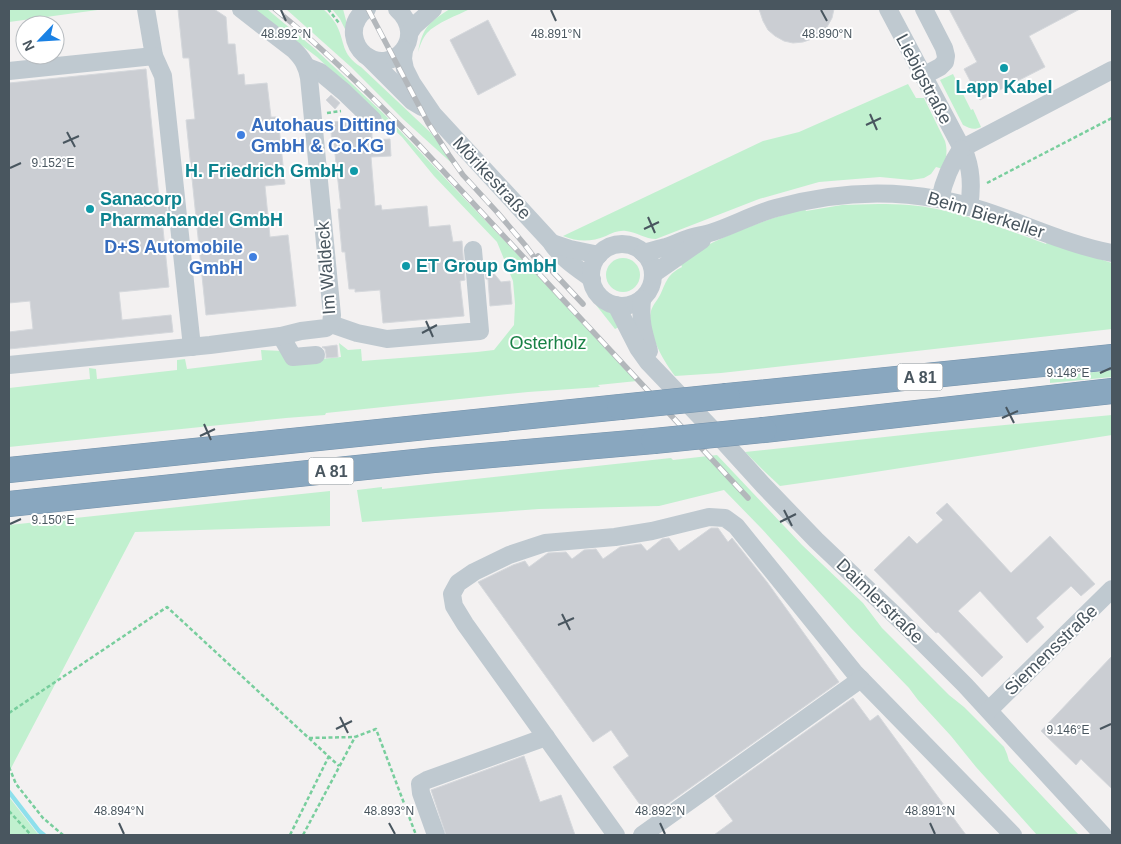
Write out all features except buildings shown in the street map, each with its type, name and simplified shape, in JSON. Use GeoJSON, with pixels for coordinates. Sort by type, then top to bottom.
{"type":"FeatureCollection","features":[{"type":"Feature","properties":{"kind":"highway","name":"A 81"},"geometry":{"type":"LineString","coordinates":[[9,470],[1112,357]]}},
{"type":"Feature","properties":{"kind":"highway","name":"A 81"},"geometry":{"type":"LineString","coordinates":[[9,504],[434,460],[764,430],[1112,391]]}},
{"type":"Feature","properties":{"kind":"street"},"geometry":{"type":"LineString","coordinates":[[146,9],[154,56],[163,76],[192,347]]}},
{"type":"Feature","properties":{"kind":"street"},"geometry":{"type":"LineString","coordinates":[[241,9],[294,50],[307,67],[320,72],[367,114]]}},
{"type":"Feature","properties":{"kind":"street"},"geometry":{"type":"LineString","coordinates":[[396,9],[408,23],[410,32]]}},
{"type":"Feature","properties":{"kind":"street"},"geometry":{"type":"LineString","coordinates":[[410,32],[433,9]]}},
{"type":"Feature","properties":{"kind":"street","name":"Liebigstraße"},"geometry":{"type":"LineString","coordinates":[[888,9],[966,156],[969,164],[972,189],[969,207]]}},
{"type":"Feature","properties":{"kind":"street"},"geometry":{"type":"LineString","coordinates":[[922,76],[940,67],[945,62],[946,56],[944,48],[924,9]]}},
{"type":"Feature","properties":{"kind":"street","name":"Mörikestraße"},"geometry":{"type":"LineString","coordinates":[[358,13],[354,37],[356,45],[361,52],[412,101],[433,114]]}},
{"type":"Feature","properties":{"kind":"street","name":"Mörikestraße"},"geometry":{"type":"LineString","coordinates":[[410,32],[404,50],[405,69],[433,114],[551,242],[557,252],[567,262],[592,279]]}},
{"type":"Feature","properties":{"kind":"street"},"geometry":{"type":"LineString","coordinates":[[367,57],[383,61],[394,58],[404,50]]}},
{"type":"Feature","properties":{"kind":"street"},"geometry":{"type":"LineString","coordinates":[[9,71],[154,56]]}},
{"type":"Feature","properties":{"kind":"street","name":"Im Waldeck"},"geometry":{"type":"LineString","coordinates":[[9,366],[281,336],[326,328],[331,324],[332,314],[307,67]]}},
{"type":"Feature","properties":{"kind":"street"},"geometry":{"type":"LineString","coordinates":[[940,199],[950,168],[961,149],[1112,70]]}},
{"type":"Feature","properties":{"kind":"street","name":"Beim Bierkeller"},"geometry":{"type":"LineString","coordinates":[[644,253],[712,232],[776,208],[821,197],[892,193],[940,199],[1084,246],[1112,253]]}},
{"type":"Feature","properties":{"kind":"street","name":"Beim Bierkeller"},"geometry":{"type":"LineString","coordinates":[[653,274],[712,232]]}},
{"type":"Feature","properties":{"kind":"street","name":"Mörikestraße"},"geometry":{"type":"LineString","coordinates":[[551,242],[570,250],[599,255]]}},
{"type":"Feature","properties":{"kind":"street"},"geometry":{"type":"LineString","coordinates":[[626,244],[644,253],[653,274],[650,288],[642,299],[634,304],[625,306],[609,303],[594,287],[592,271],[594,262],[606,249],[616,245],[626,244]]}},
{"type":"Feature","properties":{"kind":"street"},"geometry":{"type":"LineString","coordinates":[[331,324],[357,333],[386,339],[480,331],[473,250]]}},
{"type":"Feature","properties":{"kind":"street","name":"Daimlerstraße"},"geometry":{"type":"LineString","coordinates":[[642,299],[640,314],[643,332],[654,369]]}},
{"type":"Feature","properties":{"kind":"street","name":"Daimlerstraße"},"geometry":{"type":"LineString","coordinates":[[616,305],[638,348],[654,369],[816,540],[901,621],[989,710],[1103,835]]}},
{"type":"Feature","properties":{"kind":"street"},"geometry":{"type":"LineString","coordinates":[[281,336],[293,357],[316,354]]}},
{"type":"Feature","properties":{"kind":"street"},"geometry":{"type":"LineString","coordinates":[[616,835],[465,624],[454,606],[452,594],[458,583],[474,572],[509,555],[546,543],[615,537],[652,531],[709,517],[725,518],[736,526],[861,679],[1013,835]]}},
{"type":"Feature","properties":{"kind":"street","name":"Siemensstraße"},"geometry":{"type":"LineString","coordinates":[[989,710],[1112,589]]}},
{"type":"Feature","properties":{"kind":"street"},"geometry":{"type":"LineString","coordinates":[[642,835],[664,829],[861,679]]}},
{"type":"Feature","properties":{"kind":"street"},"geometry":{"type":"LineString","coordinates":[[436,835],[421,793],[420,784],[546,737]]}},
{"type":"Feature","properties":{"kind":"path"},"geometry":{"type":"LineString","coordinates":[[313,115],[367,114]]}},
{"type":"Feature","properties":{"kind":"path"},"geometry":{"type":"LineString","coordinates":[[972,189],[982,186],[1112,118]]}},
{"type":"Feature","properties":{"kind":"path"},"geometry":{"type":"LineString","coordinates":[[9,713],[167,608],[339,766]]}},
{"type":"Feature","properties":{"kind":"path"},"geometry":{"type":"LineString","coordinates":[[309,738],[355,737],[376,729],[416,835]]}},
{"type":"Feature","properties":{"kind":"path"},"geometry":{"type":"LineString","coordinates":[[303,835],[355,737]]}},
{"type":"Feature","properties":{"kind":"path"},"geometry":{"type":"LineString","coordinates":[[290,835],[329,756]]}},
{"type":"Feature","properties":{"kind":"path"},"geometry":{"type":"LineString","coordinates":[[9,767],[16,784],[43,818],[63,835]]}},
{"type":"Feature","properties":{"kind":"path"},"geometry":{"type":"LineString","coordinates":[[9,811],[31,835]]}},
{"type":"Feature","properties":{"kind":"green space"},"geometry":{"type":"Polygon","coordinates":[[[9,9],[105,9],[61,15],[15,15],[15,21],[9,22],[9,9]]]}},
{"type":"Feature","properties":{"kind":"green space","name":"Osterholz"},"geometry":{"type":"Polygon","coordinates":[[[254,9],[267,9],[315,49],[384,114],[637,381],[598,385],[600,387],[528,392],[9,447],[9,388],[90,379],[89,368],[96,369],[97,379],[177,370],[177,360],[185,359],[187,369],[262,360],[261,350],[282,351],[292,362],[341,357],[339,343],[348,350],[361,349],[362,361],[477,352],[494,350],[514,325],[513,281],[497,242],[434,176],[402,137],[317,57],[254,9]]]}},
{"type":"Feature","properties":{"kind":"green space"},"geometry":{"type":"Polygon","coordinates":[[[286,9],[323,9],[336,24],[346,52],[354,62],[431,133],[456,167],[403,119],[351,67],[286,9]]]}},
{"type":"Feature","properties":{"kind":"green space"},"geometry":{"type":"Polygon","coordinates":[[[332,9],[343,9],[347,24],[346,31],[340,19],[332,9]]]}},
{"type":"Feature","properties":{"kind":"green space"},"geometry":{"type":"Polygon","coordinates":[[[450,9],[470,9],[431,29],[421,42],[418,52],[422,37],[428,26],[450,9]]]}},
{"type":"Feature","properties":{"kind":"green space"},"geometry":{"type":"Polygon","coordinates":[[[953,74],[981,127],[977,129],[963,125],[940,80],[953,74]]]}},
{"type":"Feature","properties":{"kind":"green space"},"geometry":{"type":"Polygon","coordinates":[[[908,84],[916,98],[924,98],[946,145],[943,169],[936,167],[931,174],[924,178],[911,180],[880,177],[819,182],[759,199],[656,239],[623,231],[590,240],[579,240],[563,236],[763,141],[799,132],[908,84]]]}},
{"type":"Feature","properties":{"kind":"green space"},"geometry":{"type":"Polygon","coordinates":[[[878,204],[927,207],[961,215],[1046,244],[1047,242],[1112,263],[1112,329],[721,373],[675,376],[665,362],[653,337],[650,319],[651,311],[669,278],[682,267],[679,260],[740,230],[788,213],[842,205],[878,204]]]}},
{"type":"Feature","properties":{"kind":"green space"},"geometry":{"type":"Polygon","coordinates":[[[623,258],[635,263],[640,275],[635,287],[623,292],[611,287],[606,275],[611,263],[623,258]]]}},
{"type":"Feature","properties":{"kind":"green space"},"geometry":{"type":"Polygon","coordinates":[[[599,304],[609,311],[621,326],[615,329],[596,305],[599,304]]]}},
{"type":"Feature","properties":{"kind":"green space"},"geometry":{"type":"Polygon","coordinates":[[[1112,370],[1112,377],[1050,383],[1050,377],[1112,370]]]}},
{"type":"Feature","properties":{"kind":"green space"},"geometry":{"type":"Polygon","coordinates":[[[1112,415],[1112,435],[780,486],[745,452],[931,432],[1112,415]]]}},
{"type":"Feature","properties":{"kind":"green space"},"geometry":{"type":"Polygon","coordinates":[[[717,455],[802,545],[863,603],[882,628],[1004,747],[1009,761],[1079,835],[1037,835],[909,688],[724,490],[659,506],[539,509],[362,522],[357,490],[717,455]]]}},
{"type":"Feature","properties":{"kind":"green space"},"geometry":{"type":"Polygon","coordinates":[[[330,491],[330,526],[135,532],[9,772],[9,525],[330,491]]]}},
{"type":"Feature","properties":{"kind":"green space"},"geometry":{"type":"Polygon","coordinates":[[[9,797],[37,833],[40,835],[9,835],[9,797]]]}},
{"type":"Feature","properties":{"kind":"waterway"},"geometry":{"type":"LineString","coordinates":[[9,792],[44,835]]}},
{"type":"Feature","properties":{"kind":"railway"},"geometry":{"type":"LineString","coordinates":[[275,9],[331,58],[401,126],[748,498]]}},
{"type":"Feature","properties":{"kind":"railway"},"geometry":{"type":"LineString","coordinates":[[368,9],[428,123],[449,155],[463,175],[497,212],[540,265]]}},
{"type":"Feature","properties":{"kind":"railway"},"geometry":{"type":"LineString","coordinates":[[538,256],[583,304]]}},
{"type":"Feature","properties":{"kind":"place","name":"Lapp Kabel"},"geometry":{"type":"Point","coordinates":[1004,68]}},
{"type":"Feature","properties":{"kind":"place","name":"Autohaus Ditting GmbH & Co.KG"},"geometry":{"type":"Point","coordinates":[241,135]}},
{"type":"Feature","properties":{"kind":"place","name":"H. Friedrich GmbH"},"geometry":{"type":"Point","coordinates":[354,171]}},
{"type":"Feature","properties":{"kind":"place","name":"Sanacorp Pharmahandel GmbH"},"geometry":{"type":"Point","coordinates":[90,209]}},
{"type":"Feature","properties":{"kind":"place","name":"D+S Automobile GmbH"},"geometry":{"type":"Point","coordinates":[253,257]}},
{"type":"Feature","properties":{"kind":"place","name":"ET Group GmbH"},"geometry":{"type":"Point","coordinates":[406,266]}}]}
